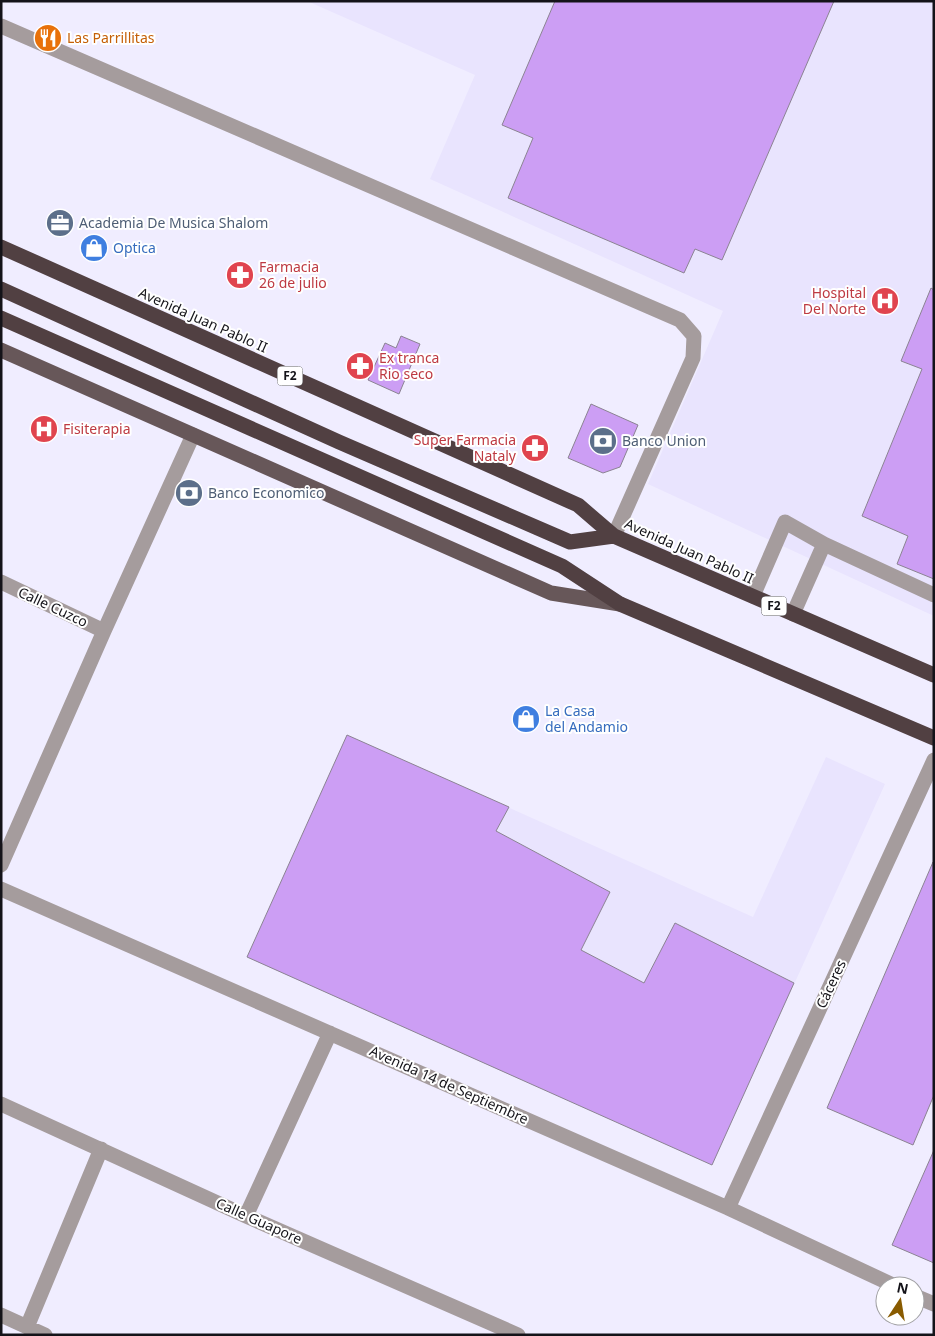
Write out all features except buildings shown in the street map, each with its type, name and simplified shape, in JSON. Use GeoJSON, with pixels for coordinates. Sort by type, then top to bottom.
{"type":"FeatureCollection","features":[{"type":"Feature","properties":{"kind":"highway","name":"Avenida Juan Pablo II"},"geometry":{"type":"LineString","coordinates":[[1,247],[578,505],[614,536],[934,675]]}},
{"type":"Feature","properties":{"kind":"highway"},"geometry":{"type":"LineString","coordinates":[[1,289],[339,442],[570,542],[614,536]]}},
{"type":"Feature","properties":{"kind":"highway"},"geometry":{"type":"LineString","coordinates":[[1,318],[562,566],[620,604],[934,738]]}},
{"type":"Feature","properties":{"kind":"main road"},"geometry":{"type":"LineString","coordinates":[[1,350],[551,594],[620,604]]}},
{"type":"Feature","properties":{"kind":"street"},"geometry":{"type":"LineString","coordinates":[[1,26],[680,320],[694,336],[692,358],[614,536]]}},
{"type":"Feature","properties":{"kind":"street"},"geometry":{"type":"LineString","coordinates":[[1,865],[193,435]]}},
{"type":"Feature","properties":{"kind":"street"},"geometry":{"type":"LineString","coordinates":[[753,596],[785,522],[824,544],[934,596]]}},
{"type":"Feature","properties":{"kind":"street"},"geometry":{"type":"LineString","coordinates":[[792,614],[824,544]]}},
{"type":"Feature","properties":{"kind":"street","name":"Calle Cuzco"},"geometry":{"type":"LineString","coordinates":[[1,582],[104,631]]}},
{"type":"Feature","properties":{"kind":"street","name":"Cáceres"},"geometry":{"type":"LineString","coordinates":[[728,1208],[934,760]]}},
{"type":"Feature","properties":{"kind":"street","name":"Avenida 14 de Septiembre"},"geometry":{"type":"LineString","coordinates":[[1,889],[728,1208],[875,1277]]}},
{"type":"Feature","properties":{"kind":"street"},"geometry":{"type":"LineString","coordinates":[[246,1216],[330,1033]]}},
{"type":"Feature","properties":{"kind":"street","name":"Calle Guapore"},"geometry":{"type":"LineString","coordinates":[[1,1104],[246,1216],[518,1335]]}},
{"type":"Feature","properties":{"kind":"street"},"geometry":{"type":"LineString","coordinates":[[27,1327],[101,1149]]}},
{"type":"Feature","properties":{"kind":"street"},"geometry":{"type":"LineString","coordinates":[[1,1315],[45,1335]]}},
{"type":"Feature","properties":{"kind":"shaded area"},"geometry":{"type":"Polygon","coordinates":[[[307,1],[934,1],[934,616],[648,484],[723,311],[430,179],[475,75],[307,1]]]}},
{"type":"Feature","properties":{"kind":"shaded area"},"geometry":{"type":"Polygon","coordinates":[[[347,735],[753,917],[826,757],[885,784],[712,1165],[247,957],[347,735]]]}},
{"type":"Feature","properties":{"kind":"place","name":"Las Parrillitas"},"geometry":{"type":"Point","coordinates":[48,38]}},
{"type":"Feature","properties":{"kind":"place","name":"Academia De Musica Shalom"},"geometry":{"type":"Point","coordinates":[60,223]}},
{"type":"Feature","properties":{"kind":"place","name":"Optica"},"geometry":{"type":"Point","coordinates":[94,248]}},
{"type":"Feature","properties":{"kind":"place","name":"Farmacia 26 de julio"},"geometry":{"type":"Point","coordinates":[240,275]}},
{"type":"Feature","properties":{"kind":"place","name":"Hospital Del Norte"},"geometry":{"type":"Point","coordinates":[885,301]}},
{"type":"Feature","properties":{"kind":"place","name":"Ex tranca Rio seco"},"geometry":{"type":"Point","coordinates":[360,366]}},
{"type":"Feature","properties":{"kind":"place","name":"Fisiterapia"},"geometry":{"type":"Point","coordinates":[44,429]}},
{"type":"Feature","properties":{"kind":"place","name":"Banco Union"},"geometry":{"type":"Point","coordinates":[603,441]}},
{"type":"Feature","properties":{"kind":"place","name":"Super Farmacia Nataly"},"geometry":{"type":"Point","coordinates":[535,448]}},
{"type":"Feature","properties":{"kind":"place","name":"Banco Economico"},"geometry":{"type":"Point","coordinates":[189,493]}},
{"type":"Feature","properties":{"kind":"place","name":"La Casa del Andamio"},"geometry":{"type":"Point","coordinates":[526,719]}}]}
